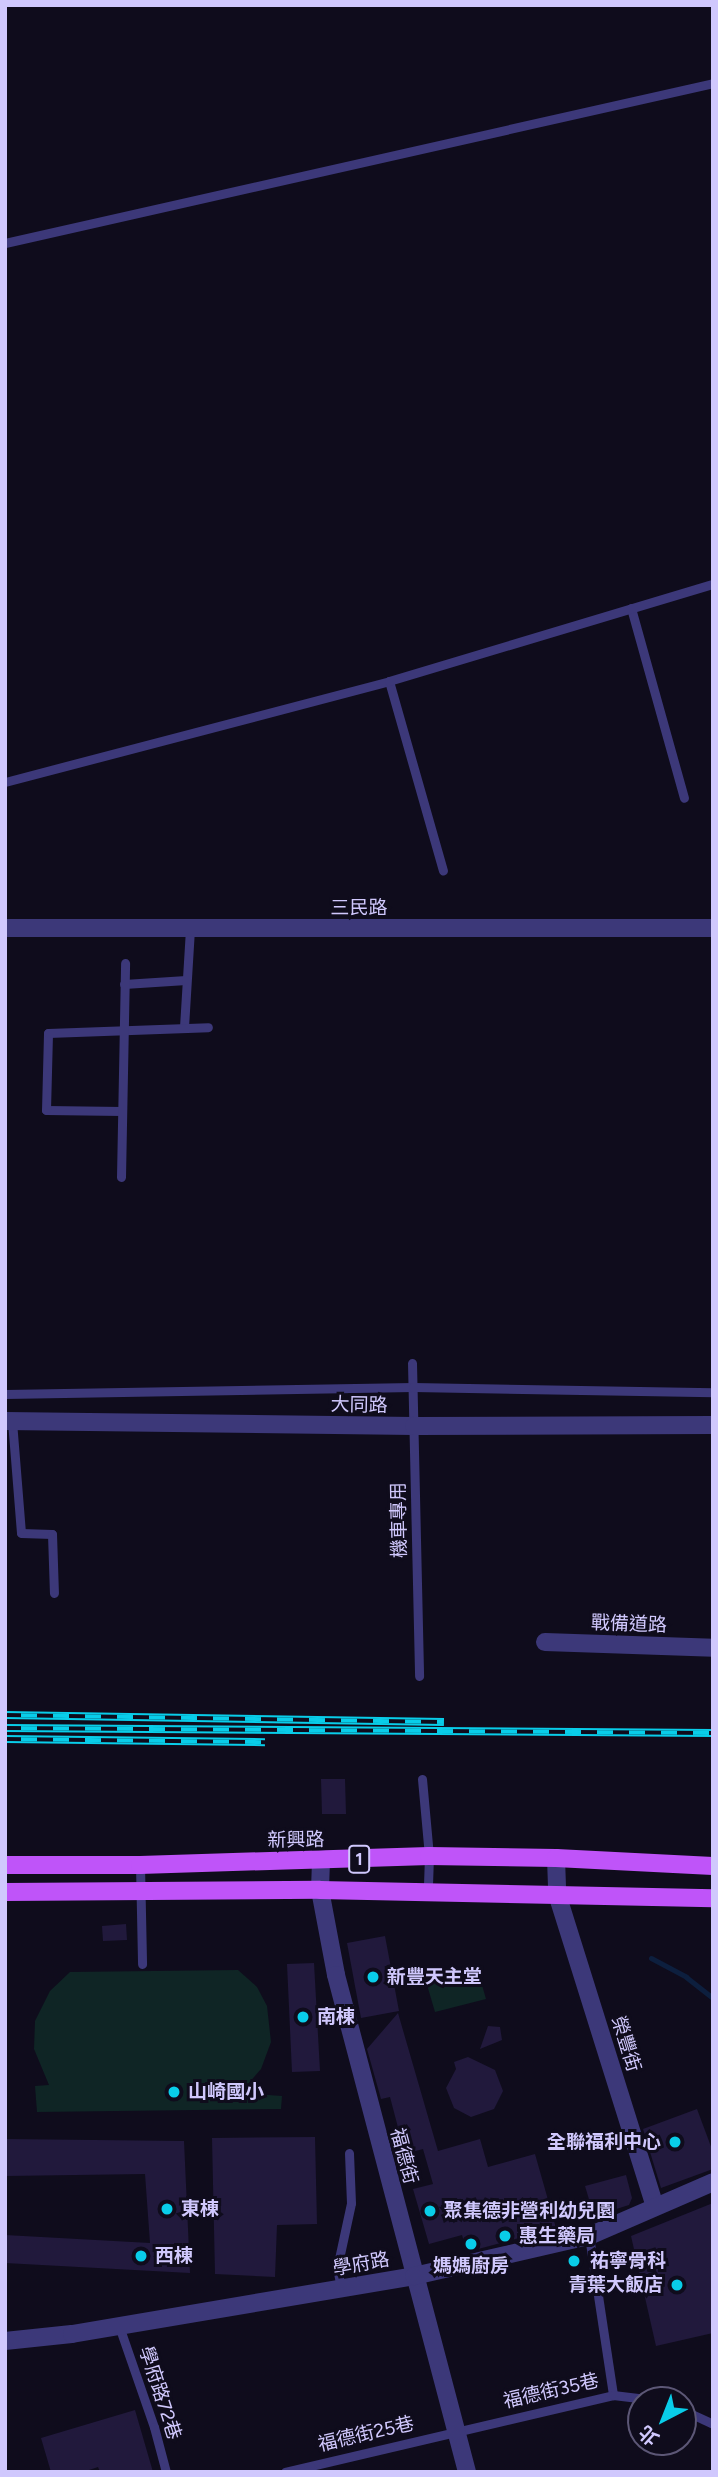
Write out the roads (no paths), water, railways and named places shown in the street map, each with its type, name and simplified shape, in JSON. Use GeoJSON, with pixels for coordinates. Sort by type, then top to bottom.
{"type":"FeatureCollection","features":[{"type":"Feature","properties":{"kind":"main road","name":"新興路"},"geometry":{"type":"LineString","coordinates":[[5,1864],[140,1865],[429,1857],[556,1858],[713,1866]]}},
{"type":"Feature","properties":{"kind":"main road","name":"1"},"geometry":{"type":"LineString","coordinates":[[5,1892],[320,1890],[713,1898]]}},
{"type":"Feature","properties":{"kind":"street","name":"三民路"},"geometry":{"type":"LineString","coordinates":[[5,928],[713,928]]}},
{"type":"Feature","properties":{"kind":"street","name":"大同路"},"geometry":{"type":"LineString","coordinates":[[8,1421],[414,1426],[713,1425]]}},
{"type":"Feature","properties":{"kind":"street","name":"戰備道路"},"geometry":{"type":"LineString","coordinates":[[545,1642],[713,1648]]}},
{"type":"Feature","properties":{"kind":"street","name":"榮豐街"},"geometry":{"type":"LineString","coordinates":[[556,1858],[557,1894],[655,2206]]}},
{"type":"Feature","properties":{"kind":"street","name":"福德街"},"geometry":{"type":"LineString","coordinates":[[321,1861],[320,1890],[336,1975],[467,2472]]}},
{"type":"Feature","properties":{"kind":"street","name":"學府路"},"geometry":{"type":"LineString","coordinates":[[5,2341],[119,2326],[414,2276],[589,2236],[713,2182]]}},
{"type":"Feature","properties":{"kind":"lane"},"geometry":{"type":"LineString","coordinates":[[5,243],[713,83]]}},
{"type":"Feature","properties":{"kind":"lane"},"geometry":{"type":"LineString","coordinates":[[5,782],[389,681],[713,584]]}},
{"type":"Feature","properties":{"kind":"lane"},"geometry":{"type":"LineString","coordinates":[[631,608],[684,798]]}},
{"type":"Feature","properties":{"kind":"lane"},"geometry":{"type":"LineString","coordinates":[[389,681],[443,870]]}},
{"type":"Feature","properties":{"kind":"lane"},"geometry":{"type":"LineString","coordinates":[[184,1027],[190,929]]}},
{"type":"Feature","properties":{"kind":"lane"},"geometry":{"type":"LineString","coordinates":[[121,1177],[125,963]]}},
{"type":"Feature","properties":{"kind":"lane"},"geometry":{"type":"LineString","coordinates":[[124,984],[186,980]]}},
{"type":"Feature","properties":{"kind":"lane"},"geometry":{"type":"LineString","coordinates":[[122,1111],[47,1110],[48,1033],[208,1027]]}},
{"type":"Feature","properties":{"kind":"lane","name":"機車專用"},"geometry":{"type":"LineString","coordinates":[[412,1363],[419,1676]]}},
{"type":"Feature","properties":{"kind":"lane"},"geometry":{"type":"LineString","coordinates":[[5,1394],[413,1387],[713,1391]]}},
{"type":"Feature","properties":{"kind":"lane"},"geometry":{"type":"LineString","coordinates":[[8,1421],[21,1533],[52,1534],[54,1592]]}},
{"type":"Feature","properties":{"kind":"lane"},"geometry":{"type":"LineString","coordinates":[[422,1779],[429,1857],[428,1894]]}},
{"type":"Feature","properties":{"kind":"lane"},"geometry":{"type":"LineString","coordinates":[[140,1865],[142,1964]]}},
{"type":"Feature","properties":{"kind":"lane"},"geometry":{"type":"LineString","coordinates":[[341,2288],[337,2268],[351,2203],[349,2153]]}},
{"type":"Feature","properties":{"kind":"lane"},"geometry":{"type":"LineString","coordinates":[[589,2236],[614,2395]]}},
{"type":"Feature","properties":{"kind":"lane","name":"學府路72巷"},"geometry":{"type":"LineString","coordinates":[[119,2326],[154,2427],[166,2472]]}},
{"type":"Feature","properties":{"kind":"lane","name":"福德街35巷"},"geometry":{"type":"LineString","coordinates":[[455,2431],[614,2395],[627,2397]]}},
{"type":"Feature","properties":{"kind":"lane"},"geometry":{"type":"LineString","coordinates":[[697,2417],[713,2424]]}},
{"type":"Feature","properties":{"kind":"lane","name":"福德街25巷"},"geometry":{"type":"LineString","coordinates":[[285,2472],[455,2431]]}},
{"type":"Feature","properties":{"kind":"waterway"},"geometry":{"type":"LineString","coordinates":[[651,1958],[686,1977],[713,1998]]}},
{"type":"Feature","properties":{"kind":"railway"},"geometry":{"type":"LineString","coordinates":[[5,1715],[444,1722]]}},
{"type":"Feature","properties":{"kind":"railway"},"geometry":{"type":"LineString","coordinates":[[5,1728],[713,1733]]}},
{"type":"Feature","properties":{"kind":"railway"},"geometry":{"type":"LineString","coordinates":[[5,1739],[265,1742]]}},
{"type":"Feature","properties":{"kind":"place","name":"新豐天主堂"},"geometry":{"type":"Point","coordinates":[373,1977]}},
{"type":"Feature","properties":{"kind":"place","name":"南棟"},"geometry":{"type":"Point","coordinates":[303,2017]}},
{"type":"Feature","properties":{"kind":"place","name":"山崎國小"},"geometry":{"type":"Point","coordinates":[174,2092]}},
{"type":"Feature","properties":{"kind":"place","name":"全聯福利中心"},"geometry":{"type":"Point","coordinates":[675,2142]}},
{"type":"Feature","properties":{"kind":"place","name":"東棟"},"geometry":{"type":"Point","coordinates":[167,2209]}},
{"type":"Feature","properties":{"kind":"place","name":"聚集德非營利幼兒園"},"geometry":{"type":"Point","coordinates":[430,2211]}},
{"type":"Feature","properties":{"kind":"place","name":"惠生藥局"},"geometry":{"type":"Point","coordinates":[505,2236]}},
{"type":"Feature","properties":{"kind":"place","name":"媽媽廚房"},"geometry":{"type":"Point","coordinates":[471,2244]}},
{"type":"Feature","properties":{"kind":"place","name":"西棟"},"geometry":{"type":"Point","coordinates":[141,2256]}},
{"type":"Feature","properties":{"kind":"place","name":"祐寧骨科"},"geometry":{"type":"Point","coordinates":[574,2261]}},
{"type":"Feature","properties":{"kind":"place","name":"青葉大飯店"},"geometry":{"type":"Point","coordinates":[677,2285]}}]}
